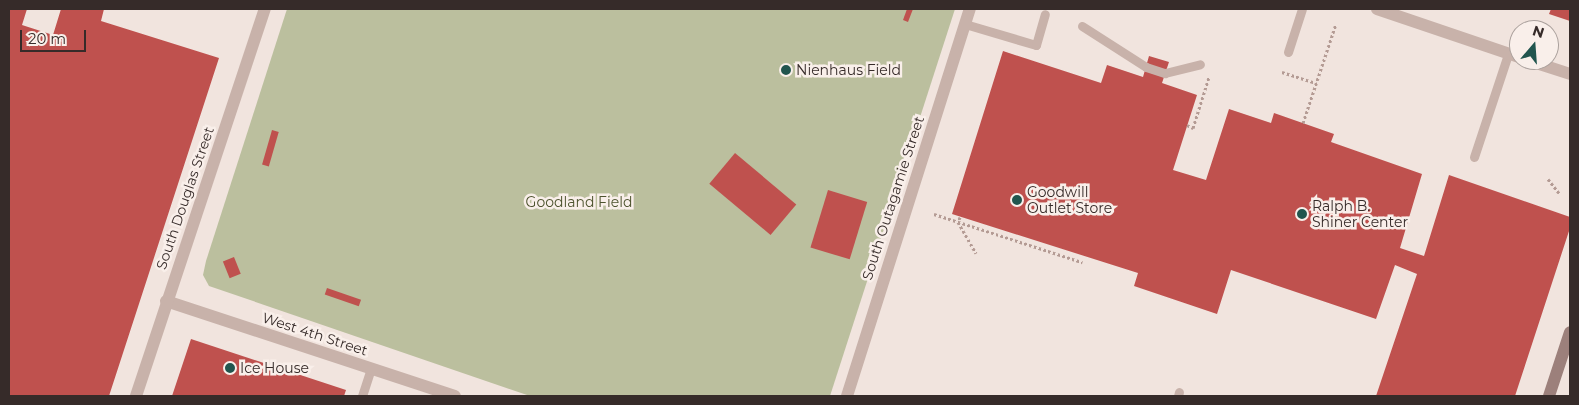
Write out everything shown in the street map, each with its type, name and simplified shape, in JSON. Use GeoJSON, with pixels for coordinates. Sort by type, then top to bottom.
{"type":"FeatureCollection","features":[{"type":"Feature","properties":{"kind":"main road"},"geometry":{"type":"LineString","coordinates":[[1549,396],[1570,332]]}},
{"type":"Feature","properties":{"kind":"street","name":"South Douglas Street"},"geometry":{"type":"LineString","coordinates":[[136,396],[166,301],[265,9]]}},
{"type":"Feature","properties":{"kind":"street","name":"South Outagamie Street"},"geometry":{"type":"LineString","coordinates":[[846,396],[970,9]]}},
{"type":"Feature","properties":{"kind":"street"},"geometry":{"type":"LineString","coordinates":[[1377,9],[1509,55]]}},
{"type":"Feature","properties":{"kind":"street"},"geometry":{"type":"LineString","coordinates":[[1558,70],[1570,74]]}},
{"type":"Feature","properties":{"kind":"street","name":"West 4th Street"},"geometry":{"type":"LineString","coordinates":[[166,301],[455,396]]}},
{"type":"Feature","properties":{"kind":"lane"},"geometry":{"type":"LineString","coordinates":[[1288,52],[1302,9]]}},
{"type":"Feature","properties":{"kind":"lane"},"geometry":{"type":"LineString","coordinates":[[965,24],[1036,45],[1045,14]]}},
{"type":"Feature","properties":{"kind":"lane"},"geometry":{"type":"LineString","coordinates":[[1082,26],[1146,67],[1165,73],[1200,64]]}},
{"type":"Feature","properties":{"kind":"lane"},"geometry":{"type":"LineString","coordinates":[[1474,157],[1509,66]]}},
{"type":"Feature","properties":{"kind":"lane"},"geometry":{"type":"LineString","coordinates":[[362,396],[371,368]]}},
{"type":"Feature","properties":{"kind":"path"},"geometry":{"type":"LineString","coordinates":[[1303,123],[1336,24]]}},
{"type":"Feature","properties":{"kind":"path"},"geometry":{"type":"LineString","coordinates":[[1187,125],[1193,128],[1212,68]]}},
{"type":"Feature","properties":{"kind":"path"},"geometry":{"type":"LineString","coordinates":[[1282,72],[1316,83]]}},
{"type":"Feature","properties":{"kind":"path"},"geometry":{"type":"LineString","coordinates":[[1548,179],[1559,193]]}},
{"type":"Feature","properties":{"kind":"path"},"geometry":{"type":"LineString","coordinates":[[934,214],[1082,262]]}},
{"type":"Feature","properties":{"kind":"path"},"geometry":{"type":"LineString","coordinates":[[960,216],[958,222],[976,253]]}},
{"type":"Feature","properties":{"kind":"green space","name":"Goodland Field"},"geometry":{"type":"Polygon","coordinates":[[[287,9],[955,9],[830,396],[530,396],[209,286],[203,275],[206,261],[287,9]]]}},
{"type":"Feature","properties":{"kind":"building"},"geometry":{"type":"Polygon","coordinates":[[[10,9],[27,9],[22,25],[53,35],[61,9],[104,9],[101,21],[219,58],[109,396],[9,396],[10,9]]]}},
{"type":"Feature","properties":{"kind":"building"},"geometry":{"type":"Polygon","coordinates":[[[907,9],[913,9],[908,22],[903,20],[907,9]]]}},
{"type":"Feature","properties":{"kind":"building"},"geometry":{"type":"Polygon","coordinates":[[[1551,9],[1570,9],[1570,21],[1549,14],[1551,9]]]}},
{"type":"Feature","properties":{"kind":"building"},"geometry":{"type":"Polygon","coordinates":[[[1003,51],[1101,83],[1107,65],[1143,77],[1149,56],[1169,62],[1162,83],[1197,95],[1173,170],[1206,180],[1229,109],[1271,123],[1274,113],[1334,134],[1331,142],[1422,174],[1400,248],[1424,256],[1449,175],[1570,217],[1570,228],[1515,396],[1376,396],[1417,274],[1395,265],[1376,319],[1231,270],[1217,314],[1134,286],[1138,273],[952,214],[1003,51]]]}},
{"type":"Feature","properties":{"kind":"building"},"geometry":{"type":"Polygon","coordinates":[[[272,130],[279,132],[269,167],[262,165],[272,130]]]}},
{"type":"Feature","properties":{"kind":"building"},"geometry":{"type":"Polygon","coordinates":[[[735,153],[796,204],[771,235],[709,184],[735,153]]]}},
{"type":"Feature","properties":{"kind":"building"},"geometry":{"type":"Polygon","coordinates":[[[828,190],[867,202],[850,259],[810,247],[828,190]]]}},
{"type":"Feature","properties":{"kind":"building"},"geometry":{"type":"Polygon","coordinates":[[[234,257],[241,274],[230,278],[223,261],[234,257]]]}},
{"type":"Feature","properties":{"kind":"building"},"geometry":{"type":"Polygon","coordinates":[[[327,288],[361,300],[359,306],[325,295],[327,288]]]}},
{"type":"Feature","properties":{"kind":"building","name":"Ice House"},"geometry":{"type":"Polygon","coordinates":[[[191,339],[346,390],[344,396],[172,396],[191,339]]]}},
{"type":"Feature","properties":{"kind":"place","name":"Nienhaus Field"},"geometry":{"type":"Point","coordinates":[786,70]}},
{"type":"Feature","properties":{"kind":"place","name":"Goodwill Outlet Store"},"geometry":{"type":"Point","coordinates":[1017,200]}},
{"type":"Feature","properties":{"kind":"place","name":"Ralph B. Shiner Center"},"geometry":{"type":"Point","coordinates":[1302,214]}},
{"type":"Feature","properties":{"kind":"place","name":"Ice House"},"geometry":{"type":"Point","coordinates":[230,368]}}]}
